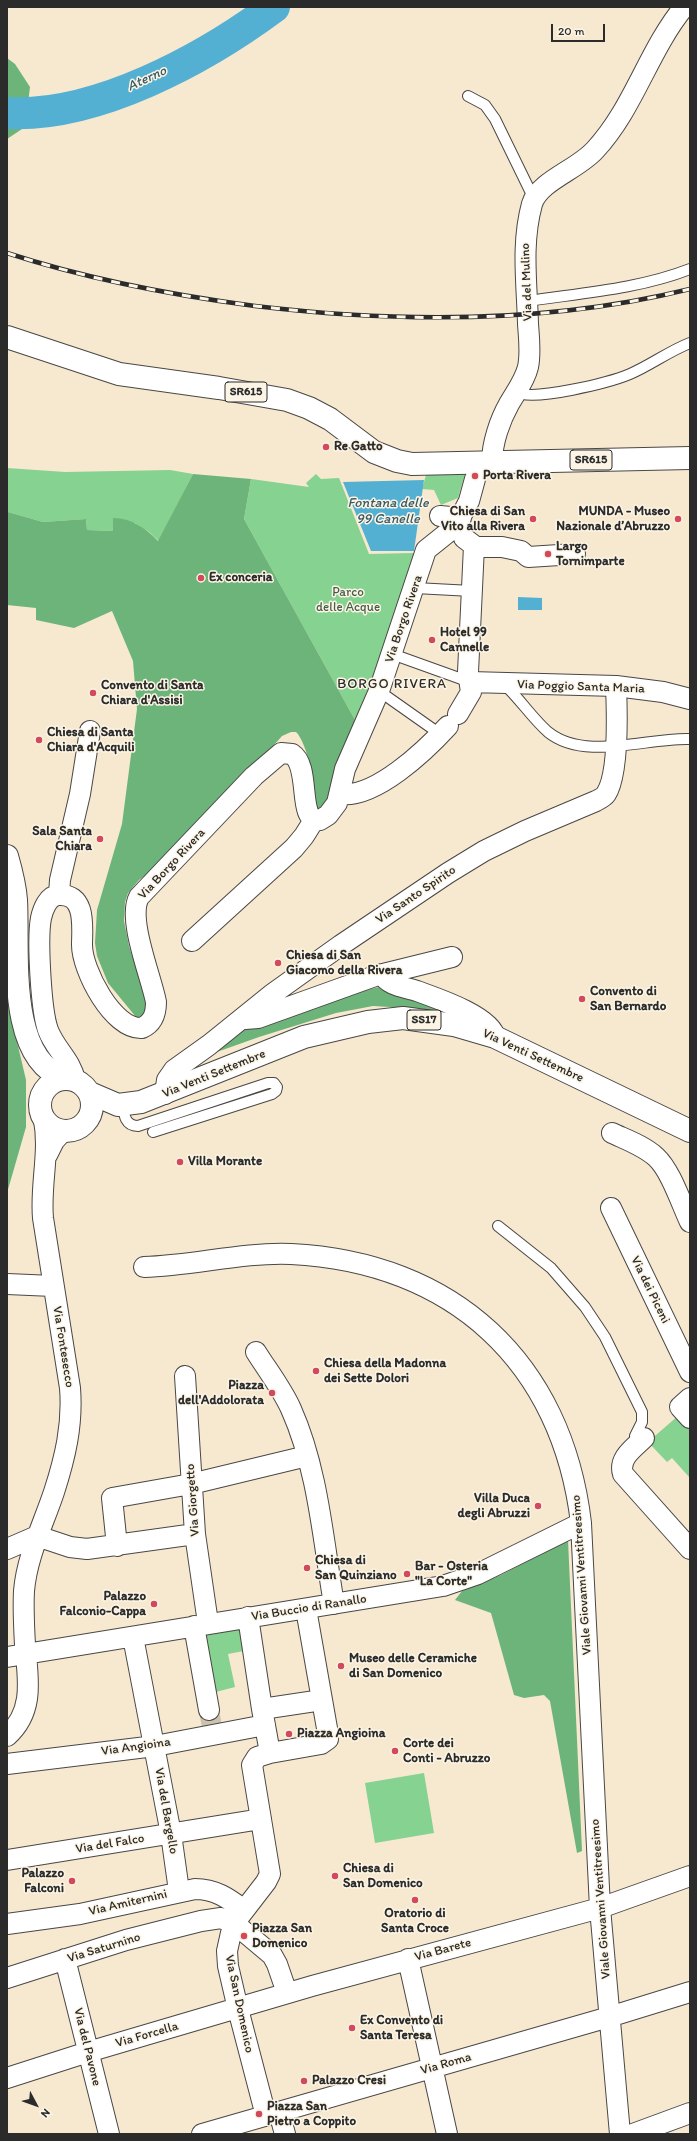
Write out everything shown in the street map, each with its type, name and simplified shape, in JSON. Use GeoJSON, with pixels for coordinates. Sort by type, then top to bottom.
{"type":"FeatureCollection","features":[{"type":"Feature","properties":{"kind":"main road","name":"SR615"},"geometry":{"type":"LineString","coordinates":[[7,337],[112,372],[138,378],[268,396],[300,404],[330,419],[368,449],[397,461],[427,466],[479,468],[690,458]]}},
{"type":"Feature","properties":{"kind":"main road"},"geometry":{"type":"LineString","coordinates":[[7,856],[16,898],[22,1018],[27,1040],[36,1056],[42,1072],[43,1092]]}},
{"type":"Feature","properties":{"kind":"main road","name":"Via Venti Settembre"},"geometry":{"type":"LineString","coordinates":[[89,1118],[104,1109],[141,1102],[165,1094],[304,1038],[368,1022],[403,1018],[439,1022],[481,1032],[495,1037],[690,1131]]}},
{"type":"Feature","properties":{"kind":"main road"},"geometry":{"type":"LineString","coordinates":[[36,1056],[49,1070],[120,1105]]}},
{"type":"Feature","properties":{"kind":"main road"},"geometry":{"type":"LineString","coordinates":[[50,1083],[76,1084],[93,1106],[89,1118],[80,1127],[63,1131],[52,1128],[44,1120],[39,1103],[43,1092],[50,1083]]}},
{"type":"Feature","properties":{"kind":"street"},"geometry":{"type":"LineString","coordinates":[[534,199],[544,186],[577,167],[605,139],[622,115],[664,36],[686,10]]}},
{"type":"Feature","properties":{"kind":"street","name":"Via del Mulino"},"geometry":{"type":"LineString","coordinates":[[451,522],[472,495],[479,468],[494,448],[504,416],[526,373],[529,360],[525,246],[534,199]]}},
{"type":"Feature","properties":{"kind":"street"},"geometry":{"type":"LineString","coordinates":[[451,522],[474,546],[502,547],[521,551],[528,557],[575,554]]}},
{"type":"Feature","properties":{"kind":"street","name":"Via Borgo Rivera"},"geometry":{"type":"LineString","coordinates":[[59,895],[73,901],[82,914],[84,959],[95,987],[123,1021],[132,1027],[142,1028],[153,1019],[156,1009],[154,993],[135,917],[136,902],[143,892],[254,776],[281,753],[290,752],[299,762],[304,781],[307,813],[314,820],[320,820],[328,815],[337,803],[342,778],[350,753],[378,691],[392,654],[425,553],[430,545],[451,522]]}},
{"type":"Feature","properties":{"kind":"street"},"geometry":{"type":"LineString","coordinates":[[340,794],[357,793],[375,785],[414,759],[449,725],[469,698],[471,690],[468,672],[474,546]]}},
{"type":"Feature","properties":{"kind":"street","name":"Via Poggio Santa Maria"},"geometry":{"type":"LineString","coordinates":[[470,682],[616,686],[663,692],[690,699]]}},
{"type":"Feature","properties":{"kind":"street","name":"Via Santo Spirito"},"geometry":{"type":"LineString","coordinates":[[165,1094],[165,1087],[170,1074],[271,995],[448,873],[496,845],[601,798],[609,786],[616,747],[616,686]]}},
{"type":"Feature","properties":{"kind":"street"},"geometry":{"type":"LineString","coordinates":[[76,1084],[70,1064],[55,1044],[48,1030],[43,1003],[41,917],[49,900],[59,895],[59,884],[81,788],[90,731]]}},
{"type":"Feature","properties":{"kind":"street"},"geometry":{"type":"LineString","coordinates":[[192,941],[294,848],[314,820]]}},
{"type":"Feature","properties":{"kind":"street"},"geometry":{"type":"LineString","coordinates":[[242,1019],[258,1018],[382,974],[452,957]]}},
{"type":"Feature","properties":{"kind":"street"},"geometry":{"type":"LineString","coordinates":[[382,974],[389,983],[427,995],[471,1014],[488,1026],[495,1037]]}},
{"type":"Feature","properties":{"kind":"street","name":"Via Fontesecco"},"geometry":{"type":"LineString","coordinates":[[7,1736],[24,1713],[29,1686],[13,1652],[24,1616],[24,1589],[37,1536],[63,1464],[70,1432],[70,1383],[53,1286],[42,1207],[42,1185],[47,1154],[47,1134],[44,1120]]}},
{"type":"Feature","properties":{"kind":"street","name":"Via Fontesecco"},"geometry":{"type":"LineString","coordinates":[[47,1154],[54,1140],[63,1131]]}},
{"type":"Feature","properties":{"kind":"street"},"geometry":{"type":"LineString","coordinates":[[612,1133],[640,1146],[657,1158],[667,1173],[690,1222]]}},
{"type":"Feature","properties":{"kind":"street","name":"Via dei Piceni"},"geometry":{"type":"LineString","coordinates":[[610,1208],[690,1372]]}},
{"type":"Feature","properties":{"kind":"street","name":"Viale Giovanni Ventitreesimo"},"geometry":{"type":"LineString","coordinates":[[144,1267],[188,1264],[262,1254],[318,1257],[380,1270],[408,1280],[460,1307],[501,1341],[518,1359],[546,1403],[556,1425],[570,1466],[580,1523],[600,1908],[620,2134]]}},
{"type":"Feature","properties":{"kind":"street"},"geometry":{"type":"LineString","coordinates":[[7,1284],[53,1286]]}},
{"type":"Feature","properties":{"kind":"street"},"geometry":{"type":"LineString","coordinates":[[256,1352],[284,1395],[295,1420],[307,1456],[334,1604]]}},
{"type":"Feature","properties":{"kind":"street","name":"Via Giorgetto"},"geometry":{"type":"LineString","coordinates":[[185,1376],[201,1624],[211,1724]]}},
{"type":"Feature","properties":{"kind":"street"},"geometry":{"type":"LineString","coordinates":[[641,1441],[622,1462],[623,1474],[690,1549]]}},
{"type":"Feature","properties":{"kind":"street"},"geometry":{"type":"LineString","coordinates":[[117,1546],[112,1498],[191,1484],[307,1456]]}},
{"type":"Feature","properties":{"kind":"street","name":"Via Buccio di Ranallo"},"geometry":{"type":"LineString","coordinates":[[13,1652],[133,1637],[201,1624],[306,1609],[460,1581],[580,1523]]}},
{"type":"Feature","properties":{"kind":"street"},"geometry":{"type":"LineString","coordinates":[[7,1549],[37,1536],[79,1549],[117,1546],[195,1534]]}},
{"type":"Feature","properties":{"kind":"street"},"geometry":{"type":"LineString","coordinates":[[248,1617],[270,1753],[321,1744],[327,1741],[328,1736],[306,1609]]}},
{"type":"Feature","properties":{"kind":"street","name":"Via del Bargello"},"geometry":{"type":"LineString","coordinates":[[133,1637],[171,1834],[179,1891]]}},
{"type":"Feature","properties":{"kind":"street"},"geometry":{"type":"LineString","coordinates":[[264,1717],[322,1700]]}},
{"type":"Feature","properties":{"kind":"street","name":"Via Angioina"},"geometry":{"type":"LineString","coordinates":[[7,1764],[155,1746],[211,1724],[264,1717]]}},
{"type":"Feature","properties":{"kind":"street","name":"Via San Domenico"},"geometry":{"type":"LineString","coordinates":[[270,1753],[259,1756],[252,1762],[270,1874],[266,1882],[240,1917],[228,1942],[227,1959],[238,2009],[272,2114]]}},
{"type":"Feature","properties":{"kind":"street","name":"Via del Falco"},"geometry":{"type":"LineString","coordinates":[[7,1860],[261,1819]]}},
{"type":"Feature","properties":{"kind":"street","name":"Via Barete"},"geometry":{"type":"LineString","coordinates":[[287,1993],[600,1908],[689,1876]]}},
{"type":"Feature","properties":{"kind":"street","name":"Via Amiternini"},"geometry":{"type":"LineString","coordinates":[[7,1924],[80,1914],[179,1891],[195,1889],[211,1890],[226,1896],[240,1917]]}},
{"type":"Feature","properties":{"kind":"street"},"geometry":{"type":"LineString","coordinates":[[240,1917],[272,1954],[287,1993]]}},
{"type":"Feature","properties":{"kind":"street","name":"Via Saturnino"},"geometry":{"type":"LineString","coordinates":[[7,1978],[126,1940],[201,1921],[240,1917]]}},
{"type":"Feature","properties":{"kind":"street","name":"Via del Pavone"},"geometry":{"type":"LineString","coordinates":[[65,1959],[109,2134]]}},
{"type":"Feature","properties":{"kind":"street"},"geometry":{"type":"LineString","coordinates":[[408,1959],[447,2134]]}},
{"type":"Feature","properties":{"kind":"street","name":"Via Roma"},"geometry":{"type":"LineString","coordinates":[[204,2134],[229,2130],[272,2114],[610,2017],[690,1992]]}},
{"type":"Feature","properties":{"kind":"street","name":"Via Forcella"},"geometry":{"type":"LineString","coordinates":[[7,2078],[88,2052],[238,2009],[287,1993]]}},
{"type":"Feature","properties":{"kind":"street"},"geometry":{"type":"LineString","coordinates":[[633,2134],[690,2113]]}},
{"type":"Feature","properties":{"kind":"street"},"geometry":{"type":"LineString","coordinates":[[272,2114],[285,2134]]}},
{"type":"Feature","properties":{"kind":"lane"},"geometry":{"type":"LineString","coordinates":[[468,96],[485,105],[495,119],[534,199]]}},
{"type":"Feature","properties":{"kind":"lane"},"geometry":{"type":"LineString","coordinates":[[528,301],[613,288],[673,276],[690,269]]}},
{"type":"Feature","properties":{"kind":"lane"},"geometry":{"type":"LineString","coordinates":[[516,392],[526,395],[538,394],[612,380],[630,374],[690,343]]}},
{"type":"Feature","properties":{"kind":"lane"},"geometry":{"type":"LineString","coordinates":[[414,588],[472,591]]}},
{"type":"Feature","properties":{"kind":"lane"},"geometry":{"type":"LineString","coordinates":[[392,654],[470,682]]}},
{"type":"Feature","properties":{"kind":"lane"},"geometry":{"type":"LineString","coordinates":[[504,684],[548,732],[580,745],[600,748],[690,739]]}},
{"type":"Feature","properties":{"kind":"lane"},"geometry":{"type":"LineString","coordinates":[[378,691],[449,725]]}},
{"type":"Feature","properties":{"kind":"lane"},"geometry":{"type":"LineString","coordinates":[[120,1105],[125,1120],[132,1126],[138,1126],[268,1083],[274,1083],[277,1087],[276,1091],[272,1094],[153,1132]]}},
{"type":"Feature","properties":{"kind":"lane"},"geometry":{"type":"LineString","coordinates":[[498,1226],[552,1268],[573,1292],[600,1329],[642,1412],[642,1422],[635,1436],[641,1441]]}},
{"type":"Feature","properties":{"kind":"green space"},"geometry":{"type":"Polygon","coordinates":[[[7,58],[15,64],[30,87],[25,127],[7,139],[7,58]]]}},
{"type":"Feature","properties":{"kind":"green space"},"geometry":{"type":"Polygon","coordinates":[[[7,468],[65,472],[170,470],[193,474],[159,541],[135,523],[113,531],[87,530],[86,519],[43,522],[8,512],[7,468]]]}},
{"type":"Feature","properties":{"kind":"green space"},"geometry":{"type":"Polygon","coordinates":[[[193,474],[251,479],[244,519],[355,720],[341,753],[330,798],[322,808],[317,808],[316,805],[312,774],[302,742],[296,732],[291,732],[282,736],[240,783],[156,867],[139,880],[128,893],[125,902],[124,921],[129,946],[146,999],[147,1006],[143,1018],[136,1017],[108,983],[97,956],[95,943],[97,910],[122,824],[137,709],[133,661],[112,611],[74,628],[36,620],[36,608],[7,605],[7,510],[8,512],[43,522],[86,519],[87,530],[113,531],[113,518],[120,518],[138,525],[158,541],[193,474]]]}},
{"type":"Feature","properties":{"kind":"green space","name":"Parco delle Acque"},"geometry":{"type":"Polygon","coordinates":[[[316,474],[321,479],[339,478],[369,554],[414,553],[413,564],[391,634],[355,720],[244,519],[251,479],[309,487],[306,483],[316,474]]]}},
{"type":"Feature","properties":{"kind":"green space"},"geometry":{"type":"Polygon","coordinates":[[[465,474],[458,498],[441,505],[434,490],[422,489],[426,475],[465,474]]]}},
{"type":"Feature","properties":{"kind":"green space"},"geometry":{"type":"Polygon","coordinates":[[[7,966],[14,1029],[26,1080],[26,1127],[7,1193],[7,966]]]}},
{"type":"Feature","properties":{"kind":"green space"},"geometry":{"type":"Polygon","coordinates":[[[387,985],[441,1010],[373,1006],[336,1013],[214,1053],[230,1028],[321,1001],[387,985]]]}},
{"type":"Feature","properties":{"kind":"green space"},"geometry":{"type":"Polygon","coordinates":[[[679,1415],[690,1426],[690,1478],[672,1458],[667,1462],[648,1442],[679,1415]]]}},
{"type":"Feature","properties":{"kind":"green space"},"geometry":{"type":"Polygon","coordinates":[[[568,1540],[582,1851],[577,1853],[550,1701],[544,1695],[524,1698],[514,1695],[491,1613],[455,1600],[462,1591],[501,1575],[568,1540]]]}},
{"type":"Feature","properties":{"kind":"green space"},"geometry":{"type":"Polygon","coordinates":[[[245,1624],[249,1650],[228,1654],[235,1687],[212,1693],[201,1631],[245,1624]]]}},
{"type":"Feature","properties":{"kind":"green space"},"geometry":{"type":"Polygon","coordinates":[[[424,1773],[434,1833],[375,1843],[365,1783],[424,1773]]]}},
{"type":"Feature","properties":{"kind":"water","name":"Fontana delle 99 Canelle"},"geometry":{"type":"Polygon","coordinates":[[[424,480],[414,551],[371,551],[343,482],[424,480]]]}},
{"type":"Feature","properties":{"kind":"water"},"geometry":{"type":"Polygon","coordinates":[[[518,597],[542,598],[542,610],[518,610],[518,597]]]}},
{"type":"Feature","properties":{"kind":"waterway","name":"Aterno"},"geometry":{"type":"LineString","coordinates":[[7,113],[41,112],[76,106],[112,95],[148,81],[182,65],[215,46],[246,27],[274,7]]}},
{"type":"Feature","properties":{"kind":"tunnel"},"geometry":{"type":"LineString","coordinates":[[209,1710],[212,1727]]}},
{"type":"Feature","properties":{"kind":"railway"},"geometry":{"type":"LineString","coordinates":[[7,253],[68,271],[192,297],[309,312],[364,315],[473,317],[528,314],[582,309],[690,289]]}},
{"type":"Feature","properties":{"kind":"place","name":"Re Gatto"},"geometry":{"type":"Point","coordinates":[326,447]}},
{"type":"Feature","properties":{"kind":"place","name":"Porta Rivera"},"geometry":{"type":"Point","coordinates":[475,476]}},
{"type":"Feature","properties":{"kind":"place","name":"Chiesa di San Vito alla Rivera"},"geometry":{"type":"Point","coordinates":[533,519]}},
{"type":"Feature","properties":{"kind":"place","name":"MUNDA - Museo Nazionale d’Abruzzo"},"geometry":{"type":"Point","coordinates":[678,519]}},
{"type":"Feature","properties":{"kind":"place","name":"Largo Tornimparte"},"geometry":{"type":"Point","coordinates":[548,554]}},
{"type":"Feature","properties":{"kind":"place","name":"Ex conceria"},"geometry":{"type":"Point","coordinates":[201,578]}},
{"type":"Feature","properties":{"kind":"place","name":"Hotel 99 Cannelle"},"geometry":{"type":"Point","coordinates":[432,640]}},
{"type":"Feature","properties":{"kind":"place","name":"Convento di Santa Chiara d'Assisi"},"geometry":{"type":"Point","coordinates":[93,693]}},
{"type":"Feature","properties":{"kind":"place","name":"Chiesa di Santa Chiara d'Acquili"},"geometry":{"type":"Point","coordinates":[39,740]}},
{"type":"Feature","properties":{"kind":"place","name":"Sala Santa Chiara"},"geometry":{"type":"Point","coordinates":[100,839]}},
{"type":"Feature","properties":{"kind":"place","name":"Chiesa di San Giacomo della Rivera"},"geometry":{"type":"Point","coordinates":[278,963]}},
{"type":"Feature","properties":{"kind":"place","name":"Convento di San Bernardo"},"geometry":{"type":"Point","coordinates":[582,999]}},
{"type":"Feature","properties":{"kind":"place","name":"Villa Morante"},"geometry":{"type":"Point","coordinates":[180,1162]}},
{"type":"Feature","properties":{"kind":"place","name":"Chiesa della Madonna dei Sette Dolori"},"geometry":{"type":"Point","coordinates":[316,1371]}},
{"type":"Feature","properties":{"kind":"place","name":"Piazza dell'Addolorata"},"geometry":{"type":"Point","coordinates":[272,1393]}},
{"type":"Feature","properties":{"kind":"place","name":"Villa Duca degli Abruzzi"},"geometry":{"type":"Point","coordinates":[538,1506]}},
{"type":"Feature","properties":{"kind":"place","name":"Chiesa di San Quinziano"},"geometry":{"type":"Point","coordinates":[307,1568]}},
{"type":"Feature","properties":{"kind":"place","name":"Bar - Osteria \"La Corte\""},"geometry":{"type":"Point","coordinates":[407,1574]}},
{"type":"Feature","properties":{"kind":"place","name":"Palazzo Falconio-Cappa"},"geometry":{"type":"Point","coordinates":[154,1604]}},
{"type":"Feature","properties":{"kind":"place","name":"Museo delle Ceramiche di San Domenico"},"geometry":{"type":"Point","coordinates":[341,1666]}},
{"type":"Feature","properties":{"kind":"place","name":"Piazza Angioina"},"geometry":{"type":"Point","coordinates":[289,1734]}},
{"type":"Feature","properties":{"kind":"place","name":"Corte dei Conti - Abruzzo"},"geometry":{"type":"Point","coordinates":[395,1751]}},
{"type":"Feature","properties":{"kind":"place","name":"Chiesa di San Domenico"},"geometry":{"type":"Point","coordinates":[335,1876]}},
{"type":"Feature","properties":{"kind":"place","name":"Palazzo Falconi"},"geometry":{"type":"Point","coordinates":[72,1881]}},
{"type":"Feature","properties":{"kind":"place","name":"Oratorio di Santa Croce"},"geometry":{"type":"Point","coordinates":[415,1900]}},
{"type":"Feature","properties":{"kind":"place","name":"Piazza San Domenico"},"geometry":{"type":"Point","coordinates":[244,1936]}},
{"type":"Feature","properties":{"kind":"place","name":"Ex Convento di Santa Teresa"},"geometry":{"type":"Point","coordinates":[352,2028]}},
{"type":"Feature","properties":{"kind":"place","name":"Palazzo Cresi"},"geometry":{"type":"Point","coordinates":[304,2081]}},
{"type":"Feature","properties":{"kind":"place","name":"Piazza San Pietro a Coppito"},"geometry":{"type":"Point","coordinates":[259,2114]}},
{"type":"Feature","properties":{"kind":"district","name":"BORGO RIVERA"},"geometry":{"type":"Point","coordinates":[392,684]}}]}
